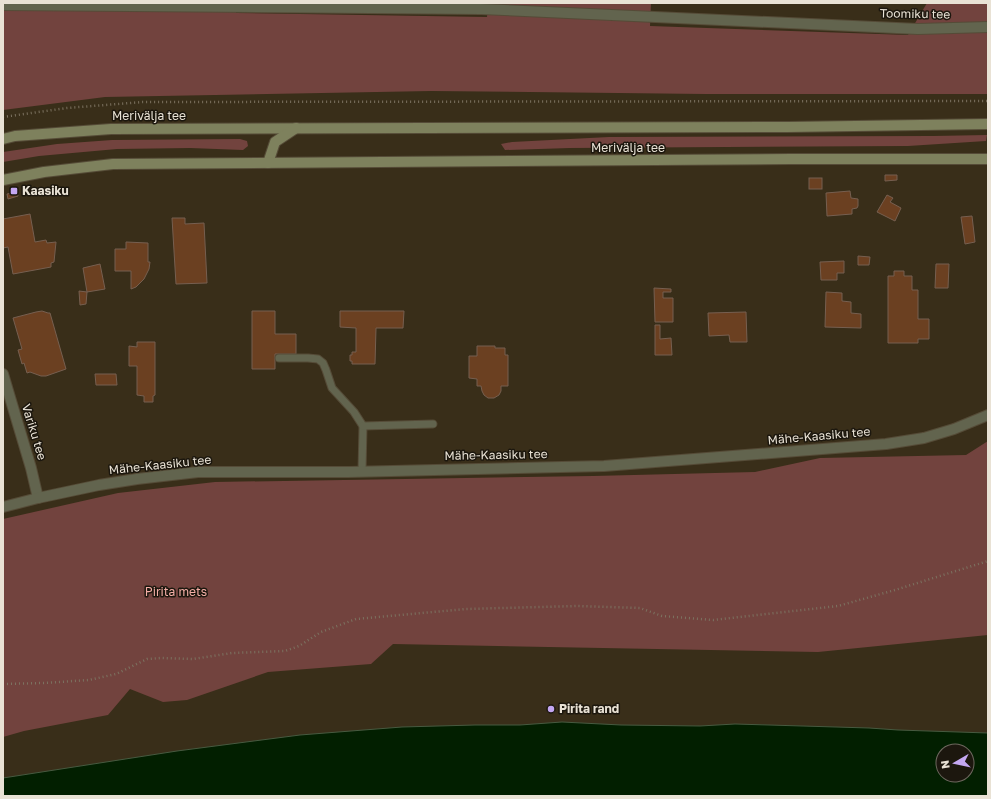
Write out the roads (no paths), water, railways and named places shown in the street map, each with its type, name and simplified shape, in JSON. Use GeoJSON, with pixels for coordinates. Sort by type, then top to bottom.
{"type":"FeatureCollection","features":[{"type":"Feature","properties":{"kind":"main road","name":"Merivälja tee"},"geometry":{"type":"LineString","coordinates":[[3,139],[16,136],[111,129],[788,127],[988,124]]}},
{"type":"Feature","properties":{"kind":"main road"},"geometry":{"type":"LineString","coordinates":[[268,163],[275,142],[296,128]]}},
{"type":"Feature","properties":{"kind":"main road","name":"Merivälja tee"},"geometry":{"type":"LineString","coordinates":[[3,180],[44,172],[113,164],[988,159]]}},
{"type":"Feature","properties":{"kind":"street","name":"Toomiku tee"},"geometry":{"type":"LineString","coordinates":[[3,5],[481,6],[918,29],[988,27]]}},
{"type":"Feature","properties":{"kind":"street","name":"Variku tee"},"geometry":{"type":"LineString","coordinates":[[3,374],[31,468],[38,498]]}},
{"type":"Feature","properties":{"kind":"street","name":"Mähe-Kaasiku tee"},"geometry":{"type":"LineString","coordinates":[[3,507],[99,485],[198,472],[362,471],[604,466],[886,444],[924,438],[954,429],[988,414]]}},
{"type":"Feature","properties":{"kind":"lane"},"geometry":{"type":"LineString","coordinates":[[279,358],[318,359],[323,363],[332,388],[354,412],[363,426],[362,471]]}},
{"type":"Feature","properties":{"kind":"lane"},"geometry":{"type":"LineString","coordinates":[[363,426],[433,424]]}},
{"type":"Feature","properties":{"kind":"place","name":"Kaasiku"},"geometry":{"type":"Point","coordinates":[14,191]}},
{"type":"Feature","properties":{"kind":"place","name":"Pirita rand"},"geometry":{"type":"Point","coordinates":[551,709]}},
{"type":"Feature","properties":{"kind":"park label","name":"Pirita mets"},"geometry":{"type":"Point","coordinates":[176,592]}}]}
